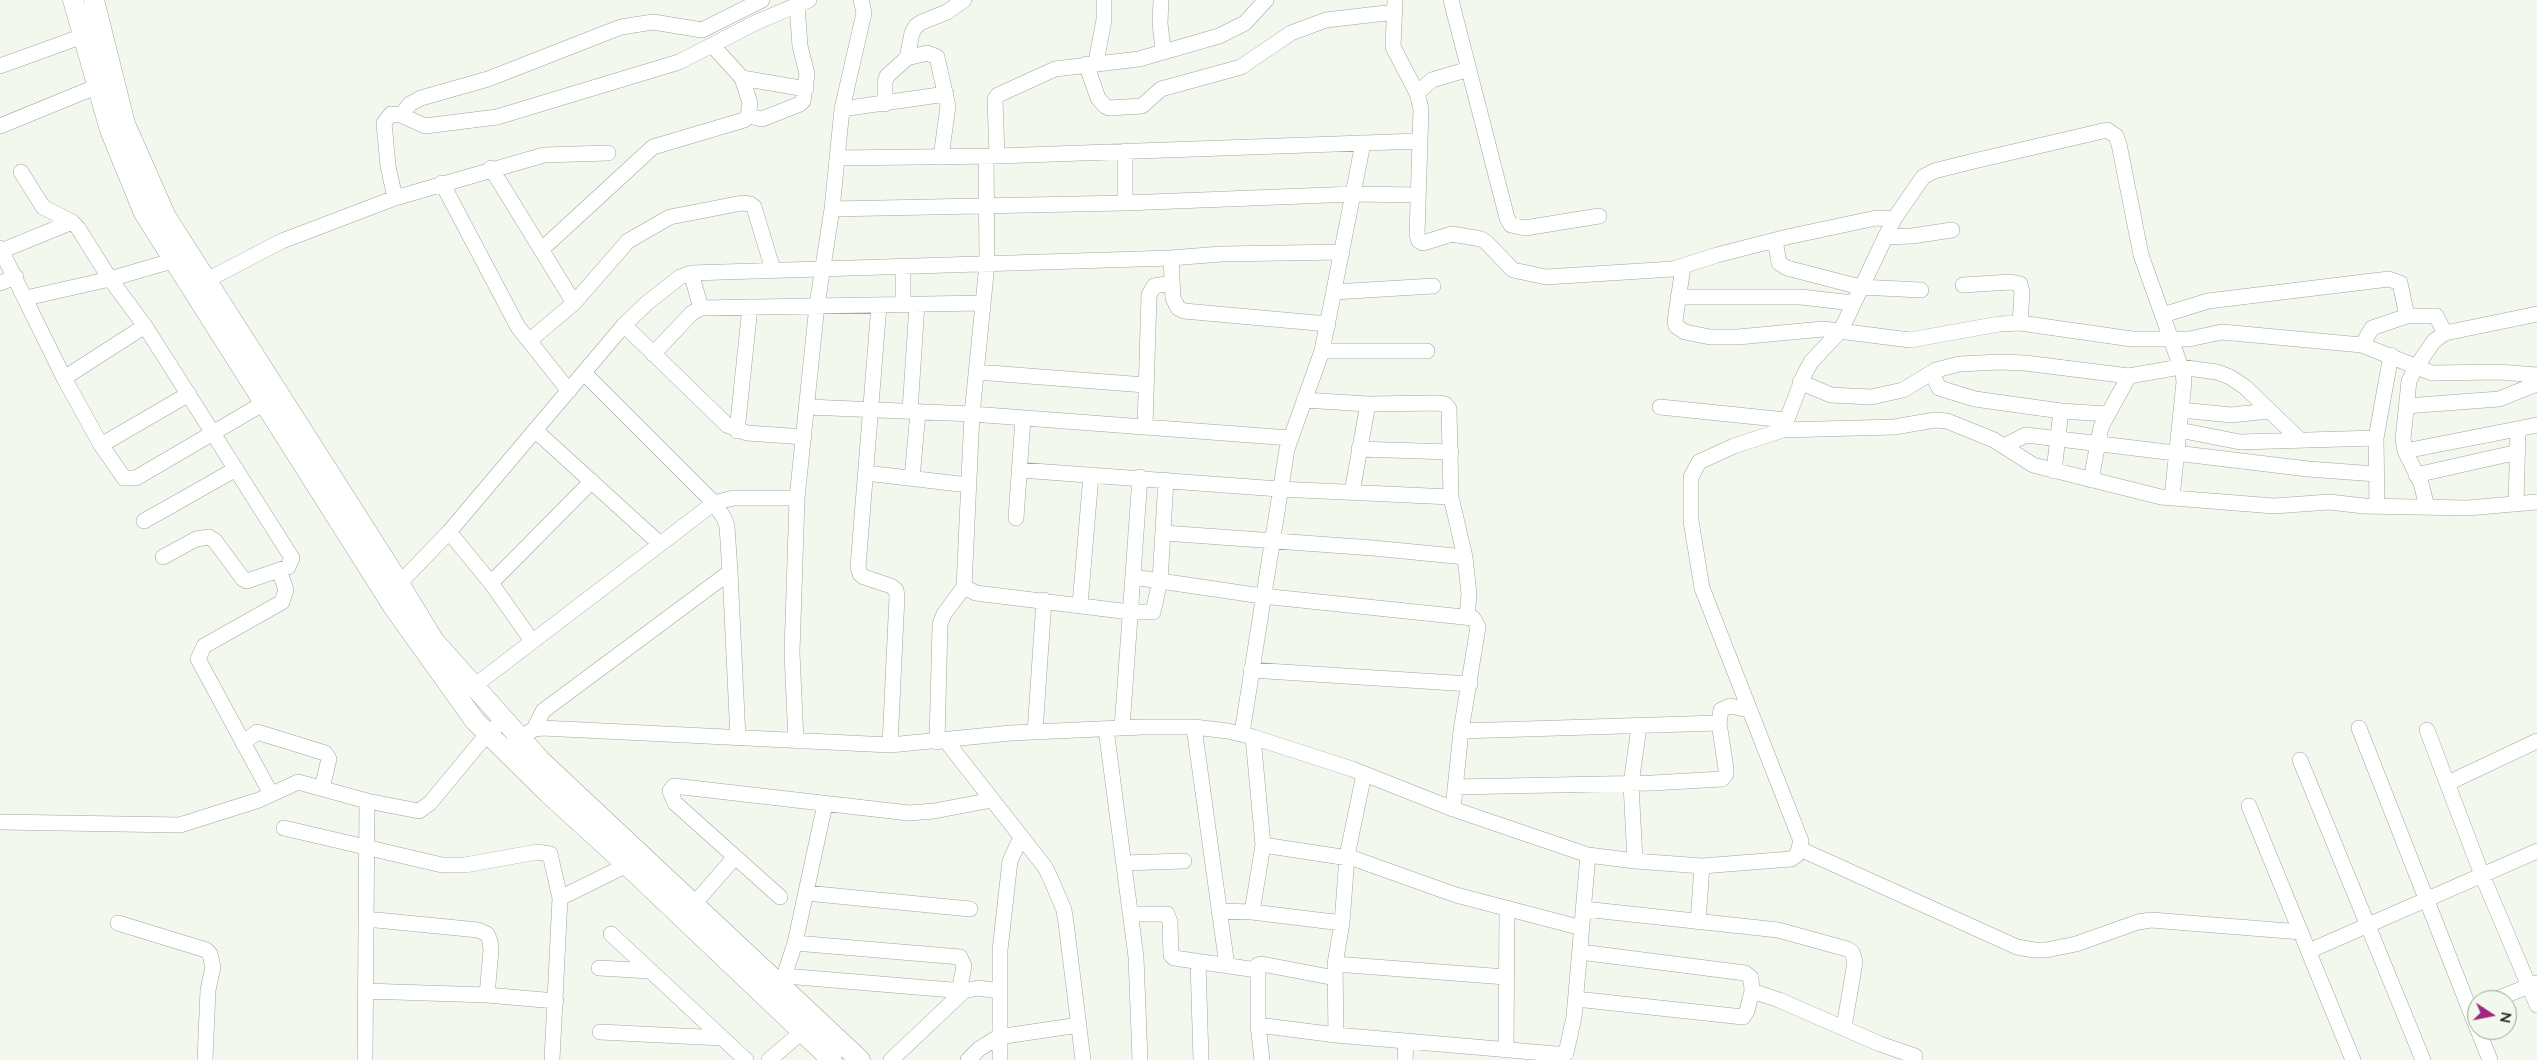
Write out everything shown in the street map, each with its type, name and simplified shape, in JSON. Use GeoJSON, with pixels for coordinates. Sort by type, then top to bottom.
{"type":"FeatureCollection","features":[{"type":"Feature","properties":{"kind":"main road"},"geometry":{"type":"LineString","coordinates":[[73,0],[110,130],[144,213],[182,258],[206,280],[393,590],[475,721],[548,793],[810,1026],[860,1060]]}},
{"type":"Feature","properties":{"kind":"main road"},"geometry":{"type":"LineString","coordinates":[[94,0],[125,124],[182,258],[264,403],[393,590],[434,641],[504,720],[527,733],[540,760],[694,904],[783,981],[832,1060]]}},
{"type":"Feature","properties":{"kind":"street"},"geometry":{"type":"LineString","coordinates":[[401,115],[420,98],[488,79],[621,27],[653,22],[702,30],[762,0]]}},
{"type":"Feature","properties":{"kind":"street"},"geometry":{"type":"LineString","coordinates":[[796,740],[792,653],[797,498],[817,305],[832,209],[842,109],[864,13],[861,0]]}},
{"type":"Feature","properties":{"kind":"street"},"geometry":{"type":"LineString","coordinates":[[1104,0],[1104,20],[1091,63],[1098,98],[1109,108],[1142,106],[1161,89],[1241,66],[1290,33],[1326,20],[1395,6],[1392,39],[1394,54],[1417,94],[1421,109],[1418,195],[1419,241],[1428,243],[1452,234],[1481,239],[1513,270],[1546,277],[1683,267],[1717,255],[1775,240],[1876,218],[1894,219]]}},
{"type":"Feature","properties":{"kind":"street"},"geometry":{"type":"LineString","coordinates":[[1161,0],[1160,23],[1163,50]]}},
{"type":"Feature","properties":{"kind":"street"},"geometry":{"type":"LineString","coordinates":[[1083,1060],[1080,1024],[1064,910],[1045,867],[992,800],[941,742],[940,624],[944,614],[964,587],[972,414],[987,264],[986,206],[995,99],[998,95],[1047,71],[1091,63],[1138,59],[1163,50],[1219,36],[1245,23],[1266,0]]}},
{"type":"Feature","properties":{"kind":"street"},"geometry":{"type":"LineString","coordinates":[[1451,0],[1507,218],[1511,225],[1525,228],[1599,216]]}},
{"type":"Feature","properties":{"kind":"street"},"geometry":{"type":"LineString","coordinates":[[395,198],[388,166],[384,123],[390,114],[401,115],[425,126],[488,119],[679,62],[712,44],[803,3],[800,46],[807,74],[803,101],[800,104],[762,119],[748,116]]}},
{"type":"Feature","properties":{"kind":"street"},"geometry":{"type":"LineString","coordinates":[[907,58],[912,33],[916,26],[956,3]]}},
{"type":"Feature","properties":{"kind":"street"},"geometry":{"type":"LineString","coordinates":[[0,66],[83,36]]}},
{"type":"Feature","properties":{"kind":"street"},"geometry":{"type":"LineString","coordinates":[[541,250],[653,147],[744,120],[748,116],[750,103],[742,78],[712,44]]}},
{"type":"Feature","properties":{"kind":"street"},"geometry":{"type":"LineString","coordinates":[[885,104],[885,82],[887,76],[907,58],[926,53],[937,57],[948,106],[941,157]]}},
{"type":"Feature","properties":{"kind":"street"},"geometry":{"type":"LineString","coordinates":[[1417,94],[1432,80],[1469,69]]}},
{"type":"Feature","properties":{"kind":"street"},"geometry":{"type":"LineString","coordinates":[[742,78],[764,80],[806,90]]}},
{"type":"Feature","properties":{"kind":"street"},"geometry":{"type":"LineString","coordinates":[[0,126],[98,86]]}},
{"type":"Feature","properties":{"kind":"street"},"geometry":{"type":"LineString","coordinates":[[842,109],[946,94]]}},
{"type":"Feature","properties":{"kind":"street"},"geometry":{"type":"LineString","coordinates":[[527,733],[738,738],[890,745],[941,742],[1035,732],[1194,727],[1247,735],[1364,774],[1453,810],[1588,855],[1702,866],[1791,859],[1798,855],[1801,841],[1702,588],[1691,521],[1691,477],[1699,462],[1784,425],[1800,382],[1811,362],[1841,330],[1894,219],[1923,177],[1934,171],[2102,130],[2112,132],[2119,144],[2140,255],[2163,315],[2184,382],[2172,498]]}},
{"type":"Feature","properties":{"kind":"street"},"geometry":{"type":"LineString","coordinates":[[837,158],[991,156],[1420,141]]}},
{"type":"Feature","properties":{"kind":"street"},"geometry":{"type":"LineString","coordinates":[[1252,912],[1263,845],[1247,735],[1251,670],[1279,489],[1290,438],[1322,351],[1363,143]]}},
{"type":"Feature","properties":{"kind":"street"},"geometry":{"type":"LineString","coordinates":[[1125,151],[1125,203]]}},
{"type":"Feature","properties":{"kind":"street"},"geometry":{"type":"LineString","coordinates":[[206,280],[282,241],[395,198],[491,168],[544,155],[608,153]]}},
{"type":"Feature","properties":{"kind":"street"},"geometry":{"type":"LineString","coordinates":[[491,168],[574,303]]}},
{"type":"Feature","properties":{"kind":"street"},"geometry":{"type":"LineString","coordinates":[[22,172],[43,207],[72,222],[110,279],[145,326],[290,552],[292,562],[288,567],[253,580],[243,579],[215,541],[203,536],[163,557]]}},
{"type":"Feature","properties":{"kind":"street"},"geometry":{"type":"LineString","coordinates":[[442,184],[512,317],[569,391]]}},
{"type":"Feature","properties":{"kind":"street"},"geometry":{"type":"LineString","coordinates":[[832,209],[1125,203],[1354,194],[1418,195]]}},
{"type":"Feature","properties":{"kind":"street"},"geometry":{"type":"LineString","coordinates":[[529,341],[574,303],[634,236],[670,217],[742,203],[754,207],[773,270]]}},
{"type":"Feature","properties":{"kind":"street"},"geometry":{"type":"LineString","coordinates":[[72,222],[1,249],[64,378],[101,445],[124,478],[130,480],[264,403]]}},
{"type":"Feature","properties":{"kind":"street"},"geometry":{"type":"LineString","coordinates":[[1885,237],[1912,236],[1952,230]]}},
{"type":"Feature","properties":{"kind":"street"},"geometry":{"type":"LineString","coordinates":[[1775,240],[1778,257],[1782,266],[1860,287],[1921,290]]}},
{"type":"Feature","properties":{"kind":"street"},"geometry":{"type":"LineString","coordinates":[[393,590],[448,532],[624,325],[647,302],[680,277],[691,273],[1171,258],[1221,254],[1342,252]]}},
{"type":"Feature","properties":{"kind":"street"},"geometry":{"type":"LineString","coordinates":[[26,298],[110,279],[182,258]]}},
{"type":"Feature","properties":{"kind":"street"},"geometry":{"type":"LineString","coordinates":[[1171,258],[1175,304],[1184,311],[1328,324]]}},
{"type":"Feature","properties":{"kind":"street"},"geometry":{"type":"LineString","coordinates":[[903,266],[910,304],[914,411],[912,478]]}},
{"type":"Feature","properties":{"kind":"street"},"geometry":{"type":"LineString","coordinates":[[1683,267],[1675,321],[1676,326],[1685,332],[1710,337],[1841,330],[1910,340],[1999,324],[2020,323],[2132,339],[2171,340],[2222,332],[2362,345],[2432,373],[2499,372],[2537,375]]}},
{"type":"Feature","properties":{"kind":"street"},"geometry":{"type":"LineString","coordinates":[[691,273],[701,308]]}},
{"type":"Feature","properties":{"kind":"street"},"geometry":{"type":"LineString","coordinates":[[0,283],[16,277]]}},
{"type":"Feature","properties":{"kind":"street"},"geometry":{"type":"LineString","coordinates":[[2163,315],[2208,300],[2389,279],[2400,283],[2407,316]]}},
{"type":"Feature","properties":{"kind":"street"},"geometry":{"type":"LineString","coordinates":[[1963,285],[2011,282],[2020,284],[2022,292],[2020,323]]}},
{"type":"Feature","properties":{"kind":"street"},"geometry":{"type":"LineString","coordinates":[[1145,427],[1145,385],[1151,289],[1159,283],[1172,283]]}},
{"type":"Feature","properties":{"kind":"street"},"geometry":{"type":"LineString","coordinates":[[1334,292],[1433,286]]}},
{"type":"Feature","properties":{"kind":"street"},"geometry":{"type":"LineString","coordinates":[[1678,297],[1801,297],[1853,303]]}},
{"type":"Feature","properties":{"kind":"street"},"geometry":{"type":"LineString","coordinates":[[653,354],[692,313],[701,308],[983,303]]}},
{"type":"Feature","properties":{"kind":"street"},"geometry":{"type":"LineString","coordinates":[[879,305],[858,567],[860,574],[891,586],[896,590],[890,745]]}},
{"type":"Feature","properties":{"kind":"street"},"geometry":{"type":"LineString","coordinates":[[737,431],[750,307]]}},
{"type":"Feature","properties":{"kind":"street"},"geometry":{"type":"LineString","coordinates":[[2427,507],[2405,451],[2403,439],[2409,381],[2416,367],[2434,341],[2445,333],[2537,314]]}},
{"type":"Feature","properties":{"kind":"street"},"geometry":{"type":"LineString","coordinates":[[2362,345],[2372,328],[2407,316],[2436,316],[2445,333]]}},
{"type":"Feature","properties":{"kind":"street"},"geometry":{"type":"LineString","coordinates":[[624,325],[727,426],[737,431],[804,438]]}},
{"type":"Feature","properties":{"kind":"street"},"geometry":{"type":"LineString","coordinates":[[64,378],[145,326]]}},
{"type":"Feature","properties":{"kind":"street"},"geometry":{"type":"LineString","coordinates":[[1322,351],[1427,350]]}},
{"type":"Feature","properties":{"kind":"street"},"geometry":{"type":"LineString","coordinates":[[2377,506],[2376,438],[2391,355]]}},
{"type":"Feature","properties":{"kind":"street"},"geometry":{"type":"LineString","coordinates":[[1800,382],[1831,395],[1871,397],[1903,390],[1948,365],[2000,362],[2129,376],[2180,367],[2217,372],[2230,377],[2244,387],[2299,440]]}},
{"type":"Feature","properties":{"kind":"street"},"geometry":{"type":"LineString","coordinates":[[977,372],[1145,385]]}},
{"type":"Feature","properties":{"kind":"street"},"geometry":{"type":"LineString","coordinates":[[584,373],[714,503],[727,526],[738,738]]}},
{"type":"Feature","properties":{"kind":"street"},"geometry":{"type":"LineString","coordinates":[[1932,373],[1936,385],[1944,391],[1975,399],[2061,411],[2107,414]]}},
{"type":"Feature","properties":{"kind":"street"},"geometry":{"type":"LineString","coordinates":[[2091,480],[2097,445],[2107,414],[2129,376]]}},
{"type":"Feature","properties":{"kind":"street"},"geometry":{"type":"LineString","coordinates":[[2406,406],[2499,399],[2537,384]]}},
{"type":"Feature","properties":{"kind":"street"},"geometry":{"type":"LineString","coordinates":[[101,445],[189,394]]}},
{"type":"Feature","properties":{"kind":"street"},"geometry":{"type":"LineString","coordinates":[[1304,400],[1368,404],[1445,404],[1449,409],[1452,497],[1465,557],[1469,594],[1467,616]]}},
{"type":"Feature","properties":{"kind":"street"},"geometry":{"type":"LineString","coordinates":[[1352,492],[1368,404]]}},
{"type":"Feature","properties":{"kind":"street"},"geometry":{"type":"LineString","coordinates":[[808,406],[972,414],[1290,438]]}},
{"type":"Feature","properties":{"kind":"street"},"geometry":{"type":"LineString","coordinates":[[1660,407],[1784,425],[1894,427],[1935,420],[1947,421],[2004,446],[2033,465],[2172,498],[2238,505],[2274,506],[2329,502],[2377,506],[2468,508],[2537,502]]}},
{"type":"Feature","properties":{"kind":"street"},"geometry":{"type":"LineString","coordinates":[[2181,410],[2231,415],[2269,411]]}},
{"type":"Feature","properties":{"kind":"street"},"geometry":{"type":"LineString","coordinates":[[2054,471],[2061,411]]}},
{"type":"Feature","properties":{"kind":"street"},"geometry":{"type":"LineString","coordinates":[[1016,518],[1023,418]]}},
{"type":"Feature","properties":{"kind":"street"},"geometry":{"type":"LineString","coordinates":[[2405,451],[2537,425]]}},
{"type":"Feature","properties":{"kind":"street"},"geometry":{"type":"LineString","coordinates":[[2516,504],[2518,428]]}},
{"type":"Feature","properties":{"kind":"street"},"geometry":{"type":"LineString","coordinates":[[536,430],[659,543]]}},
{"type":"Feature","properties":{"kind":"street"},"geometry":{"type":"LineString","coordinates":[[2179,430],[2234,442],[2376,438]]}},
{"type":"Feature","properties":{"kind":"street"},"geometry":{"type":"LineString","coordinates":[[2004,446],[2026,436],[2308,469],[2376,474]]}},
{"type":"Feature","properties":{"kind":"street"},"geometry":{"type":"LineString","coordinates":[[1360,449],[1451,452]]}},
{"type":"Feature","properties":{"kind":"street"},"geometry":{"type":"LineString","coordinates":[[2416,475],[2518,452]]}},
{"type":"Feature","properties":{"kind":"street"},"geometry":{"type":"LineString","coordinates":[[144,521],[236,469]]}},
{"type":"Feature","properties":{"kind":"street"},"geometry":{"type":"LineString","coordinates":[[1020,470],[1279,489],[1452,497]]}},
{"type":"Feature","properties":{"kind":"street"},"geometry":{"type":"LineString","coordinates":[[866,473],[968,485]]}},
{"type":"Feature","properties":{"kind":"street"},"geometry":{"type":"LineString","coordinates":[[1080,605],[1091,475]]}},
{"type":"Feature","properties":{"kind":"street"},"geometry":{"type":"LineString","coordinates":[[1122,728],[1140,478]]}},
{"type":"Feature","properties":{"kind":"street"},"geometry":{"type":"LineString","coordinates":[[964,587],[976,593],[1130,612],[1153,612],[1160,581],[1166,480]]}},
{"type":"Feature","properties":{"kind":"street"},"geometry":{"type":"LineString","coordinates":[[491,583],[592,482]]}},
{"type":"Feature","properties":{"kind":"street"},"geometry":{"type":"LineString","coordinates":[[474,686],[659,543],[714,503],[733,498],[797,498]]}},
{"type":"Feature","properties":{"kind":"street"},"geometry":{"type":"LineString","coordinates":[[448,532],[491,583],[532,641]]}},
{"type":"Feature","properties":{"kind":"street"},"geometry":{"type":"LineString","coordinates":[[1164,533],[1271,540],[1465,557]]}},
{"type":"Feature","properties":{"kind":"street"},"geometry":{"type":"LineString","coordinates":[[271,794],[198,659],[199,652],[204,646],[282,602],[286,590],[279,570]]}},
{"type":"Feature","properties":{"kind":"street"},"geometry":{"type":"LineString","coordinates":[[505,750],[527,733],[543,711],[730,572]]}},
{"type":"Feature","properties":{"kind":"street"},"geometry":{"type":"LineString","coordinates":[[1132,577],[1262,596],[1467,616],[1476,622],[1478,627],[1461,731],[1453,810]]}},
{"type":"Feature","properties":{"kind":"street"},"geometry":{"type":"LineString","coordinates":[[1035,732],[1044,600]]}},
{"type":"Feature","properties":{"kind":"street"},"geometry":{"type":"LineString","coordinates":[[1251,670],[1470,684]]}},
{"type":"Feature","properties":{"kind":"street"},"geometry":{"type":"LineString","coordinates":[[1455,787],[1632,784],[1722,779],[1726,774],[1726,768],[1719,723],[1721,710],[1724,707],[1749,710]]}},
{"type":"Feature","properties":{"kind":"street"},"geometry":{"type":"LineString","coordinates":[[0,822],[180,825],[271,794],[298,782],[366,801],[412,811],[425,808],[488,733],[504,720]]}},
{"type":"Feature","properties":{"kind":"street"},"geometry":{"type":"LineString","coordinates":[[1461,731],[1639,727],[1719,723]]}},
{"type":"Feature","properties":{"kind":"street"},"geometry":{"type":"LineString","coordinates":[[1194,727],[1227,966]]}},
{"type":"Feature","properties":{"kind":"street"},"geometry":{"type":"LineString","coordinates":[[1635,861],[1632,784],[1639,727]]}},
{"type":"Feature","properties":{"kind":"street"},"geometry":{"type":"LineString","coordinates":[[2359,728],[2426,899],[2467,994]]}},
{"type":"Feature","properties":{"kind":"street"},"geometry":{"type":"LineString","coordinates":[[1106,729],[1138,974],[1140,1060]]}},
{"type":"Feature","properties":{"kind":"street"},"geometry":{"type":"LineString","coordinates":[[2427,730],[2482,875],[2533,985],[2537,1005]]}},
{"type":"Feature","properties":{"kind":"street"},"geometry":{"type":"LineString","coordinates":[[243,743],[257,732],[325,754],[329,760],[322,788]]}},
{"type":"Feature","properties":{"kind":"street"},"geometry":{"type":"LineString","coordinates":[[2448,783],[2537,741]]}},
{"type":"Feature","properties":{"kind":"street"},"geometry":{"type":"LineString","coordinates":[[2300,760],[2423,1060]]}},
{"type":"Feature","properties":{"kind":"street"},"geometry":{"type":"LineString","coordinates":[[1336,1035],[1335,971],[1342,923],[1347,856],[1364,774]]}},
{"type":"Feature","properties":{"kind":"street"},"geometry":{"type":"LineString","coordinates":[[780,897],[675,803],[670,791],[674,786],[825,804],[922,812],[992,800]]}},
{"type":"Feature","properties":{"kind":"street"},"geometry":{"type":"LineString","coordinates":[[365,1060],[366,801]]}},
{"type":"Feature","properties":{"kind":"street"},"geometry":{"type":"LineString","coordinates":[[825,804],[795,943],[783,981],[961,991],[978,988],[999,991]]}},
{"type":"Feature","properties":{"kind":"street"},"geometry":{"type":"LineString","coordinates":[[2250,806],[2353,1060]]}},
{"type":"Feature","properties":{"kind":"street"},"geometry":{"type":"LineString","coordinates":[[284,828],[442,865],[464,865],[544,852],[550,854],[553,860],[560,898],[552,1060]]}},
{"type":"Feature","properties":{"kind":"street"},"geometry":{"type":"LineString","coordinates":[[1000,1060],[998,1037],[1000,950],[1010,861],[1021,837]]}},
{"type":"Feature","properties":{"kind":"street"},"geometry":{"type":"LineString","coordinates":[[1263,845],[1347,856],[1456,895],[1582,928]]}},
{"type":"Feature","properties":{"kind":"street"},"geometry":{"type":"LineString","coordinates":[[1800,849],[2017,947],[2034,950],[2052,949],[2076,944],[2138,922],[2151,920],[2301,932]]}},
{"type":"Feature","properties":{"kind":"street"},"geometry":{"type":"LineString","coordinates":[[2309,951],[2537,851]]}},
{"type":"Feature","properties":{"kind":"street"},"geometry":{"type":"LineString","coordinates":[[1258,1025],[1336,1035],[1406,1041],[1457,1053],[1506,1049],[1556,1054],[1566,1053],[1576,999],[1588,855]]}},
{"type":"Feature","properties":{"kind":"street"},"geometry":{"type":"LineString","coordinates":[[694,904],[735,857]]}},
{"type":"Feature","properties":{"kind":"street"},"geometry":{"type":"LineString","coordinates":[[1124,863],[1184,861]]}},
{"type":"Feature","properties":{"kind":"street"},"geometry":{"type":"LineString","coordinates":[[560,898],[627,864]]}},
{"type":"Feature","properties":{"kind":"street"},"geometry":{"type":"LineString","coordinates":[[1698,922],[1702,866]]}},
{"type":"Feature","properties":{"kind":"street"},"geometry":{"type":"LineString","coordinates":[[806,892],[970,909]]}},
{"type":"Feature","properties":{"kind":"street"},"geometry":{"type":"LineString","coordinates":[[1506,1049],[1508,908]]}},
{"type":"Feature","properties":{"kind":"street"},"geometry":{"type":"LineString","coordinates":[[1584,909],[1778,930],[1847,949],[1852,952],[1855,962],[1844,1027]]}},
{"type":"Feature","properties":{"kind":"street"},"geometry":{"type":"LineString","coordinates":[[1219,911],[1252,912],[1342,923]]}},
{"type":"Feature","properties":{"kind":"street"},"geometry":{"type":"LineString","coordinates":[[1131,914],[1166,914],[1170,922],[1171,955],[1179,960],[1257,970]]}},
{"type":"Feature","properties":{"kind":"street"},"geometry":{"type":"LineString","coordinates":[[366,919],[478,930],[486,934],[490,941],[491,950],[487,995]]}},
{"type":"Feature","properties":{"kind":"street"},"geometry":{"type":"LineString","coordinates":[[118,923],[206,950],[210,954],[213,967],[208,990],[205,1060]]}},
{"type":"Feature","properties":{"kind":"street"},"geometry":{"type":"LineString","coordinates":[[611,934],[746,1060]]}},
{"type":"Feature","properties":{"kind":"street"},"geometry":{"type":"LineString","coordinates":[[795,943],[954,956],[963,960],[961,991],[891,1060]]}},
{"type":"Feature","properties":{"kind":"street"},"geometry":{"type":"LineString","coordinates":[[1576,999],[1743,1017],[1747,1012],[1752,991],[1751,978],[1745,973],[1580,952]]}},
{"type":"Feature","properties":{"kind":"street"},"geometry":{"type":"LineString","coordinates":[[1198,962],[1201,1060]]}},
{"type":"Feature","properties":{"kind":"street"},"geometry":{"type":"LineString","coordinates":[[1262,1060],[1258,1025],[1258,965],[1335,971],[1506,977]]}},
{"type":"Feature","properties":{"kind":"street"},"geometry":{"type":"LineString","coordinates":[[599,968],[652,971]]}},
{"type":"Feature","properties":{"kind":"street"},"geometry":{"type":"LineString","coordinates":[[2517,991],[2533,985]]}},
{"type":"Feature","properties":{"kind":"street"},"geometry":{"type":"LineString","coordinates":[[365,991],[487,995],[556,1000]]}},
{"type":"Feature","properties":{"kind":"street"},"geometry":{"type":"LineString","coordinates":[[1752,991],[1780,1000],[1880,1044],[1915,1056]]}},
{"type":"Feature","properties":{"kind":"street"},"geometry":{"type":"LineString","coordinates":[[968,1060],[979,1049],[998,1037],[1080,1024]]}},
{"type":"Feature","properties":{"kind":"street"},"geometry":{"type":"LineString","coordinates":[[769,1060],[810,1026]]}},
{"type":"Feature","properties":{"kind":"street"},"geometry":{"type":"LineString","coordinates":[[600,1032],[722,1038]]}},
{"type":"Feature","properties":{"kind":"street"},"geometry":{"type":"LineString","coordinates":[[2482,1040],[2490,1060]]}},
{"type":"Feature","properties":{"kind":"street"},"geometry":{"type":"LineString","coordinates":[[1405,1060],[1406,1041]]}}]}
